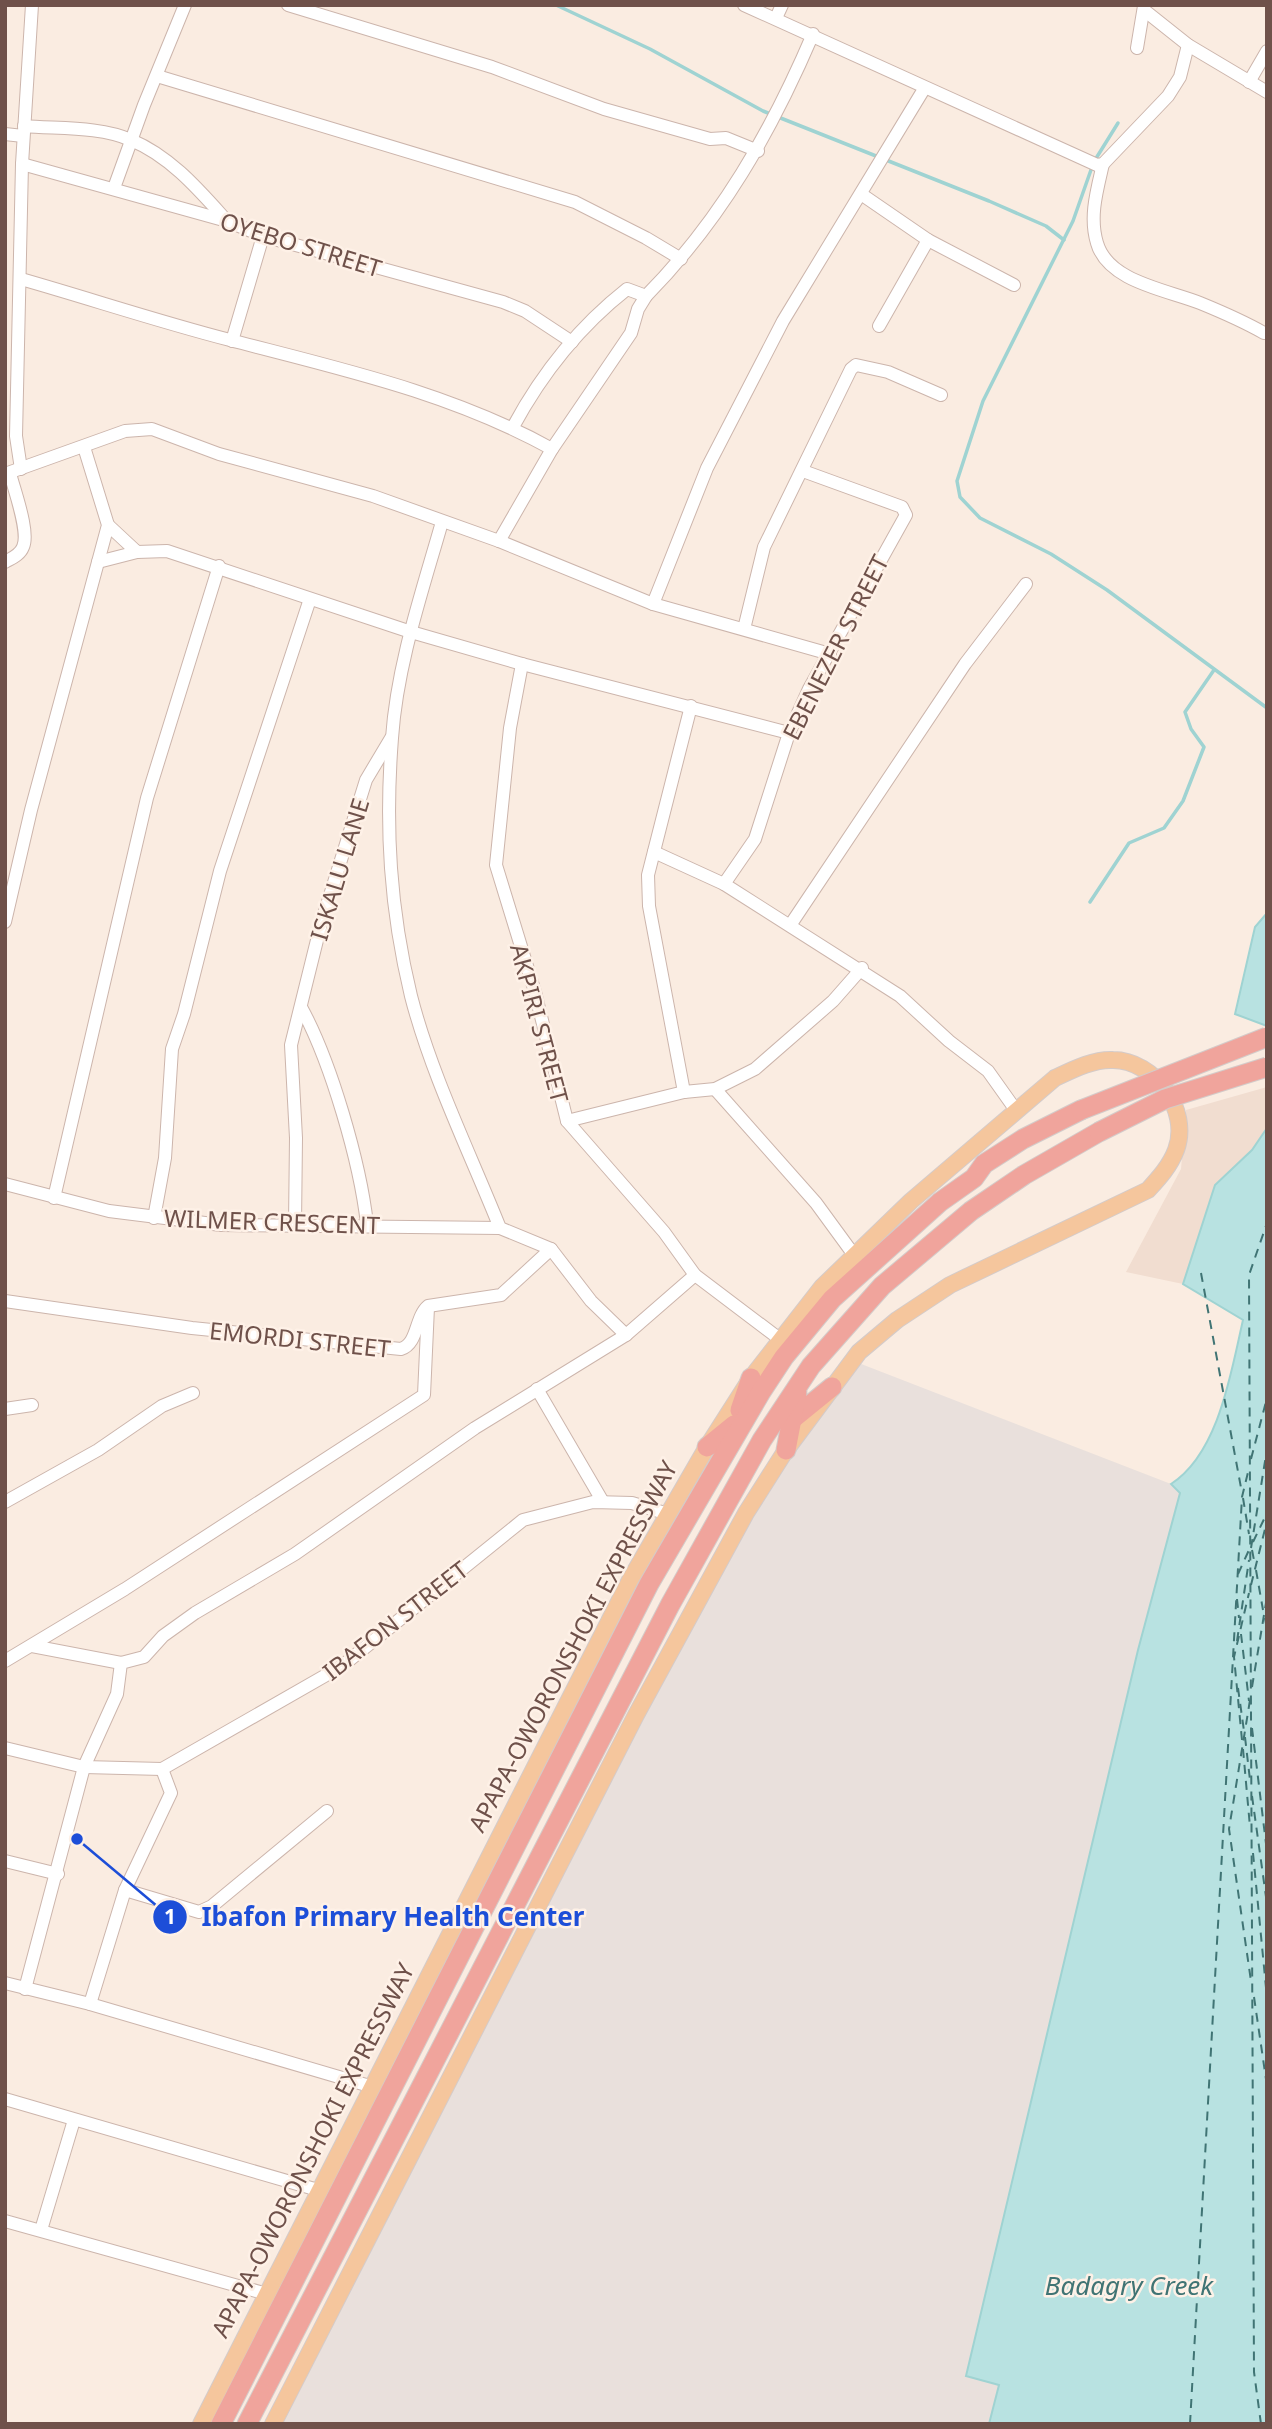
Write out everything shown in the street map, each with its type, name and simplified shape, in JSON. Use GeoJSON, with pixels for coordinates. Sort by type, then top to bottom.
{"type":"FeatureCollection","features":[{"type":"Feature","properties":{"kind":"highway","name":"APAPA-OWORONSHOKI EXPRESSWAY"},"geometry":{"type":"LineString","coordinates":[[221,2424],[649,1584],[714,1451],[756,1385],[784,1357],[832,1299],[906,1230],[974,1178],[984,1164],[1023,1139],[1082,1110],[1267,1037]]}},
{"type":"Feature","properties":{"kind":"highway"},"geometry":{"type":"LineString","coordinates":[[247,2424],[670,1605],[762,1440],[811,1366],[882,1286],[936,1238],[1024,1175],[1099,1132],[1165,1099],[1267,1067]]}},
{"type":"Feature","properties":{"kind":"highway"},"geometry":{"type":"LineString","coordinates":[[786,1450],[797,1392],[811,1366]]}},
{"type":"Feature","properties":{"kind":"highway"},"geometry":{"type":"LineString","coordinates":[[714,1451],[735,1424],[756,1385]]}},
{"type":"Feature","properties":{"kind":"highway"},"geometry":{"type":"LineString","coordinates":[[762,1440],[792,1420],[832,1387]]}},
{"type":"Feature","properties":{"kind":"main road","name":"APAPA-OWORONSHOKI EXPRESSWAY"},"geometry":{"type":"LineString","coordinates":[[273,2424],[636,1715],[746,1513],[786,1450],[859,1352],[897,1320],[950,1286],[1148,1190],[1165,1171],[1177,1149],[1179,1132],[1176,1116],[1164,1084],[1143,1070],[1112,1059],[1077,1067],[1055,1078],[1015,1109],[822,1287],[781,1340],[756,1385]]}},
{"type":"Feature","properties":{"kind":"main road","name":"APAPA-OWORONSHOKI EXPRESSWAY"},"geometry":{"type":"LineString","coordinates":[[201,2424],[630,1580],[668,1514],[714,1451]]}},
{"type":"Feature","properties":{"kind":"street"},"geometry":{"type":"LineString","coordinates":[[5,562],[18,555],[24,546],[25,536],[12,472],[16,436],[23,131],[32,5]]}},
{"type":"Feature","properties":{"kind":"street"},"geometry":{"type":"LineString","coordinates":[[114,188],[131,139],[186,5]]}},
{"type":"Feature","properties":{"kind":"street"},"geometry":{"type":"LineString","coordinates":[[288,5],[492,67],[604,109],[710,139],[726,138],[758,151]]}},
{"type":"Feature","properties":{"kind":"street"},"geometry":{"type":"LineString","coordinates":[[744,5],[813,34],[924,89],[1096,163]]}},
{"type":"Feature","properties":{"kind":"street"},"geometry":{"type":"LineString","coordinates":[[776,18],[782,5]]}},
{"type":"Feature","properties":{"kind":"street"},"geometry":{"type":"LineString","coordinates":[[1144,8],[1188,45],[1267,92]]}},
{"type":"Feature","properties":{"kind":"street"},"geometry":{"type":"LineString","coordinates":[[1137,48],[1144,8]]}},
{"type":"Feature","properties":{"kind":"street"},"geometry":{"type":"LineString","coordinates":[[499,541],[552,449],[631,333],[638,309],[646,296],[709,226],[758,151],[785,100],[813,34]]}},
{"type":"Feature","properties":{"kind":"street"},"geometry":{"type":"LineString","coordinates":[[1188,45],[1180,77],[1168,96],[1096,163],[1093,218],[1097,245],[1108,264],[1129,277],[1198,302],[1264,333]]}},
{"type":"Feature","properties":{"kind":"street"},"geometry":{"type":"LineString","coordinates":[[1249,82],[1267,51]]}},
{"type":"Feature","properties":{"kind":"street"},"geometry":{"type":"LineString","coordinates":[[157,76],[575,202],[681,259]]}},
{"type":"Feature","properties":{"kind":"street"},"geometry":{"type":"LineString","coordinates":[[653,604],[708,468],[783,321],[924,89]]}},
{"type":"Feature","properties":{"kind":"street"},"geometry":{"type":"LineString","coordinates":[[5,134],[23,131],[103,132],[131,139],[189,179],[227,221]]}},
{"type":"Feature","properties":{"kind":"street","name":"OYEBO STREET"},"geometry":{"type":"LineString","coordinates":[[22,164],[227,221],[263,236],[503,302],[525,311],[572,342]]}},
{"type":"Feature","properties":{"kind":"street"},"geometry":{"type":"LineString","coordinates":[[861,194],[928,240],[1014,285]]}},
{"type":"Feature","properties":{"kind":"street"},"geometry":{"type":"LineString","coordinates":[[232,341],[263,236]]}},
{"type":"Feature","properties":{"kind":"street"},"geometry":{"type":"LineString","coordinates":[[879,326],[928,240]]}},
{"type":"Feature","properties":{"kind":"street"},"geometry":{"type":"LineString","coordinates":[[5,259],[20,260]]}},
{"type":"Feature","properties":{"kind":"street"},"geometry":{"type":"LineString","coordinates":[[21,279],[232,341],[402,385],[513,427],[552,449]]}},
{"type":"Feature","properties":{"kind":"street"},"geometry":{"type":"LineString","coordinates":[[513,427],[530,396],[572,342],[607,305],[627,289],[637,290],[646,296]]}},
{"type":"Feature","properties":{"kind":"street"},"geometry":{"type":"LineString","coordinates":[[744,629],[764,547],[856,365],[888,372],[941,395]]}},
{"type":"Feature","properties":{"kind":"street"},"geometry":{"type":"LineString","coordinates":[[12,472],[125,431],[152,429],[219,454],[373,496],[499,541],[653,604],[830,654]]}},
{"type":"Feature","properties":{"kind":"street"},"geometry":{"type":"LineString","coordinates":[[84,447],[108,525],[137,552]]}},
{"type":"Feature","properties":{"kind":"street","name":"EBENEZER STREET"},"geometry":{"type":"LineString","coordinates":[[724,884],[755,839],[789,733],[905,511],[803,471]]}},
{"type":"Feature","properties":{"kind":"street"},"geometry":{"type":"LineString","coordinates":[[442,522],[411,632],[392,737],[388,862],[393,908],[412,998],[442,1083],[500,1228],[551,1249],[591,1301],[626,1335]]}},
{"type":"Feature","properties":{"kind":"street"},"geometry":{"type":"LineString","coordinates":[[5,922],[31,810],[108,525]]}},
{"type":"Feature","properties":{"kind":"street"},"geometry":{"type":"LineString","coordinates":[[97,562],[137,552],[167,551],[219,566],[411,632],[522,664],[789,733]]}},
{"type":"Feature","properties":{"kind":"street"},"geometry":{"type":"LineString","coordinates":[[54,1198],[147,798],[219,566]]}},
{"type":"Feature","properties":{"kind":"street"},"geometry":{"type":"LineString","coordinates":[[791,924],[965,664],[1026,584]]}},
{"type":"Feature","properties":{"kind":"street"},"geometry":{"type":"LineString","coordinates":[[154,1218],[165,1158],[172,1049],[184,1014],[220,871],[310,599]]}},
{"type":"Feature","properties":{"kind":"street","name":"AKPIRI STREET"},"geometry":{"type":"LineString","coordinates":[[522,664],[510,728],[496,865],[535,992],[566,1121],[664,1232],[695,1275],[781,1340]]}},
{"type":"Feature","properties":{"kind":"street"},"geometry":{"type":"LineString","coordinates":[[684,1092],[649,906],[648,875],[691,706]]}},
{"type":"Feature","properties":{"kind":"street","name":"ISKALU LANE"},"geometry":{"type":"LineString","coordinates":[[295,1224],[296,1138],[290,1053],[321,924],[366,780],[392,737]]}},
{"type":"Feature","properties":{"kind":"street"},"geometry":{"type":"LineString","coordinates":[[654,852],[724,884],[862,968],[900,996],[949,1041],[988,1071],[1015,1109]]}},
{"type":"Feature","properties":{"kind":"street"},"geometry":{"type":"LineString","coordinates":[[566,1121],[684,1092],[715,1089],[755,1069],[834,1001],[862,968]]}},
{"type":"Feature","properties":{"kind":"street"},"geometry":{"type":"LineString","coordinates":[[301,1007],[318,1038],[359,1177],[367,1224]]}},
{"type":"Feature","properties":{"kind":"street"},"geometry":{"type":"LineString","coordinates":[[715,1089],[816,1203],[854,1255]]}},
{"type":"Feature","properties":{"kind":"street","name":"WILMER CRESCENT"},"geometry":{"type":"LineString","coordinates":[[5,1184],[54,1198],[154,1218],[221,1225],[367,1224],[500,1228]]}},
{"type":"Feature","properties":{"kind":"street"},"geometry":{"type":"LineString","coordinates":[[5,1661],[424,1395],[428,1306],[501,1294],[551,1249]]}},
{"type":"Feature","properties":{"kind":"street"},"geometry":{"type":"LineString","coordinates":[[32,1646],[57,1653],[121,1663],[144,1657],[163,1636],[195,1612],[295,1554],[475,1428],[626,1335],[695,1275]]}},
{"type":"Feature","properties":{"kind":"street","name":"EMORDI STREET"},"geometry":{"type":"LineString","coordinates":[[5,1301],[192,1328],[401,1349],[410,1343],[423,1310],[428,1306]]}},
{"type":"Feature","properties":{"kind":"street"},"geometry":{"type":"LineString","coordinates":[[537,1389],[603,1503]]}},
{"type":"Feature","properties":{"kind":"street"},"geometry":{"type":"LineString","coordinates":[[5,1502],[98,1450],[162,1406],[193,1393]]}},
{"type":"Feature","properties":{"kind":"street"},"geometry":{"type":"LineString","coordinates":[[5,1409],[32,1405]]}},
{"type":"Feature","properties":{"kind":"street","name":"IBAFON STREET"},"geometry":{"type":"LineString","coordinates":[[162,1769],[342,1666],[523,1520],[603,1503],[632,1503],[668,1514]]}},
{"type":"Feature","properties":{"kind":"street"},"geometry":{"type":"LineString","coordinates":[[25,1989],[58,1874],[84,1767],[117,1694],[121,1663]]}},
{"type":"Feature","properties":{"kind":"street"},"geometry":{"type":"LineString","coordinates":[[5,1748],[84,1767],[162,1769],[171,1793],[125,1890],[90,2004]]}},
{"type":"Feature","properties":{"kind":"street"},"geometry":{"type":"LineString","coordinates":[[125,1890],[199,1912],[212,1906],[327,1811]]}},
{"type":"Feature","properties":{"kind":"street"},"geometry":{"type":"LineString","coordinates":[[5,1860],[58,1874]]}},
{"type":"Feature","properties":{"kind":"street"},"geometry":{"type":"LineString","coordinates":[[5,1983],[90,2004],[373,2087]]}},
{"type":"Feature","properties":{"kind":"street"},"geometry":{"type":"LineString","coordinates":[[5,2099],[318,2190]]}},
{"type":"Feature","properties":{"kind":"street"},"geometry":{"type":"LineString","coordinates":[[41,2230],[74,2120]]}},
{"type":"Feature","properties":{"kind":"street"},"geometry":{"type":"LineString","coordinates":[[5,2221],[267,2294]]}},
{"type":"Feature","properties":{"kind":"shaded area"},"geometry":{"type":"Polygon","coordinates":[[[1267,1087],[1266,1131],[1252,1150],[1215,1185],[1183,1284],[1126,1272],[1181,1169],[1186,1110],[1267,1087]]]}},
{"type":"Feature","properties":{"kind":"shaded area"},"geometry":{"type":"Polygon","coordinates":[[[856,1362],[1171,1484],[1180,1493],[1138,1650],[967,2376],[999,2385],[989,2424],[268,2424],[709,1575],[856,1362]]]}},
{"type":"Feature","properties":{"kind":"water"},"geometry":{"type":"Polygon","coordinates":[[[1267,913],[1267,1026],[1235,1014],[1255,927],[1267,913]]]}},
{"type":"Feature","properties":{"kind":"water","name":"Badagry Creek"},"geometry":{"type":"Polygon","coordinates":[[[1267,1128],[1267,2424],[989,2424],[999,2385],[966,2376],[1138,1650],[1180,1493],[1171,1484],[1201,1453],[1212,1432],[1228,1387],[1243,1320],[1183,1284],[1215,1185],[1252,1150],[1267,1128]]]}},
{"type":"Feature","properties":{"kind":"waterway"},"geometry":{"type":"LineString","coordinates":[[556,5],[650,49],[763,111],[989,201],[1046,226],[1064,240]]}},
{"type":"Feature","properties":{"kind":"waterway"},"geometry":{"type":"LineString","coordinates":[[1095,160],[1118,123]]}},
{"type":"Feature","properties":{"kind":"waterway"},"geometry":{"type":"LineString","coordinates":[[1092,167],[1073,221],[983,401],[957,481],[960,497],[980,518],[1051,554],[1107,590],[1267,708]]}},
{"type":"Feature","properties":{"kind":"waterway"},"geometry":{"type":"LineString","coordinates":[[1090,902],[1129,843],[1164,828],[1183,801],[1204,747],[1191,729],[1185,712],[1214,670]]}},
{"type":"Feature","properties":{"kind":"ferry route"},"geometry":{"type":"LineString","coordinates":[[1261,2424],[1254,2372],[1249,1275],[1267,1223]]}},
{"type":"Feature","properties":{"kind":"ferry route"},"geometry":{"type":"LineString","coordinates":[[1201,1273],[1242,1493]]}},
{"type":"Feature","properties":{"kind":"ferry route"},"geometry":{"type":"LineString","coordinates":[[1251,1459],[1267,1398]]}},
{"type":"Feature","properties":{"kind":"ferry route"},"geometry":{"type":"LineString","coordinates":[[1251,1548],[1267,1449]]}},
{"type":"Feature","properties":{"kind":"ferry route"},"geometry":{"type":"LineString","coordinates":[[1190,2424],[1242,1497],[1249,1468]]}},
{"type":"Feature","properties":{"kind":"ferry route"},"geometry":{"type":"LineString","coordinates":[[1243,1498],[1249,1534]]}},
{"type":"Feature","properties":{"kind":"ferry route"},"geometry":{"type":"LineString","coordinates":[[1253,1542],[1267,1513]]}},
{"type":"Feature","properties":{"kind":"ferry route"},"geometry":{"type":"LineString","coordinates":[[1251,1585],[1267,1521]]}},
{"type":"Feature","properties":{"kind":"ferry route"},"geometry":{"type":"LineString","coordinates":[[1238,1574],[1249,1550]]}},
{"type":"Feature","properties":{"kind":"ferry route"},"geometry":{"type":"LineString","coordinates":[[1252,1550],[1255,1565]]}},
{"type":"Feature","properties":{"kind":"ferry route"},"geometry":{"type":"LineString","coordinates":[[1237,1641],[1249,1560]]}},
{"type":"Feature","properties":{"kind":"ferry route"},"geometry":{"type":"LineString","coordinates":[[1256,1570],[1263,1610]]}},
{"type":"Feature","properties":{"kind":"ferry route"},"geometry":{"type":"LineString","coordinates":[[1242,1740],[1234,1657],[1249,1593]]}},
{"type":"Feature","properties":{"kind":"ferry route"},"geometry":{"type":"LineString","coordinates":[[1252,1687],[1267,1597]]}},
{"type":"Feature","properties":{"kind":"ferry route"},"geometry":{"type":"LineString","coordinates":[[1237,1599],[1239,1618]]}},
{"type":"Feature","properties":{"kind":"ferry route"},"geometry":{"type":"LineString","coordinates":[[1265,1618],[1267,1629]]}},
{"type":"Feature","properties":{"kind":"ferry route"},"geometry":{"type":"LineString","coordinates":[[1241,1634],[1249,1701]]}},
{"type":"Feature","properties":{"kind":"ferry route"},"geometry":{"type":"LineString","coordinates":[[1238,1688],[1244,1731]]}},
{"type":"Feature","properties":{"kind":"ferry route"},"geometry":{"type":"LineString","coordinates":[[1250,1700],[1229,1829],[1251,1981]]}},
{"type":"Feature","properties":{"kind":"ferry route"},"geometry":{"type":"LineString","coordinates":[[1252,1728],[1267,1852]]}},
{"type":"Feature","properties":{"kind":"ferry route"},"geometry":{"type":"LineString","coordinates":[[1245,1737],[1250,1780]]}},
{"type":"Feature","properties":{"kind":"ferry route"},"geometry":{"type":"LineString","coordinates":[[1243,1749],[1250,1827]]}},
{"type":"Feature","properties":{"kind":"ferry route"},"geometry":{"type":"LineString","coordinates":[[1252,1796],[1267,1904]]}},
{"type":"Feature","properties":{"kind":"ferry route"},"geometry":{"type":"LineString","coordinates":[[1253,1853],[1267,1998]]}},
{"type":"Feature","properties":{"kind":"ferry route"},"geometry":{"type":"LineString","coordinates":[[1254,1997],[1267,2086]]}},
{"type":"Feature","properties":{"kind":"place","name":"Ibafon Primary Health Center"},"geometry":{"type":"Point","coordinates":[77,1839]}}]}
